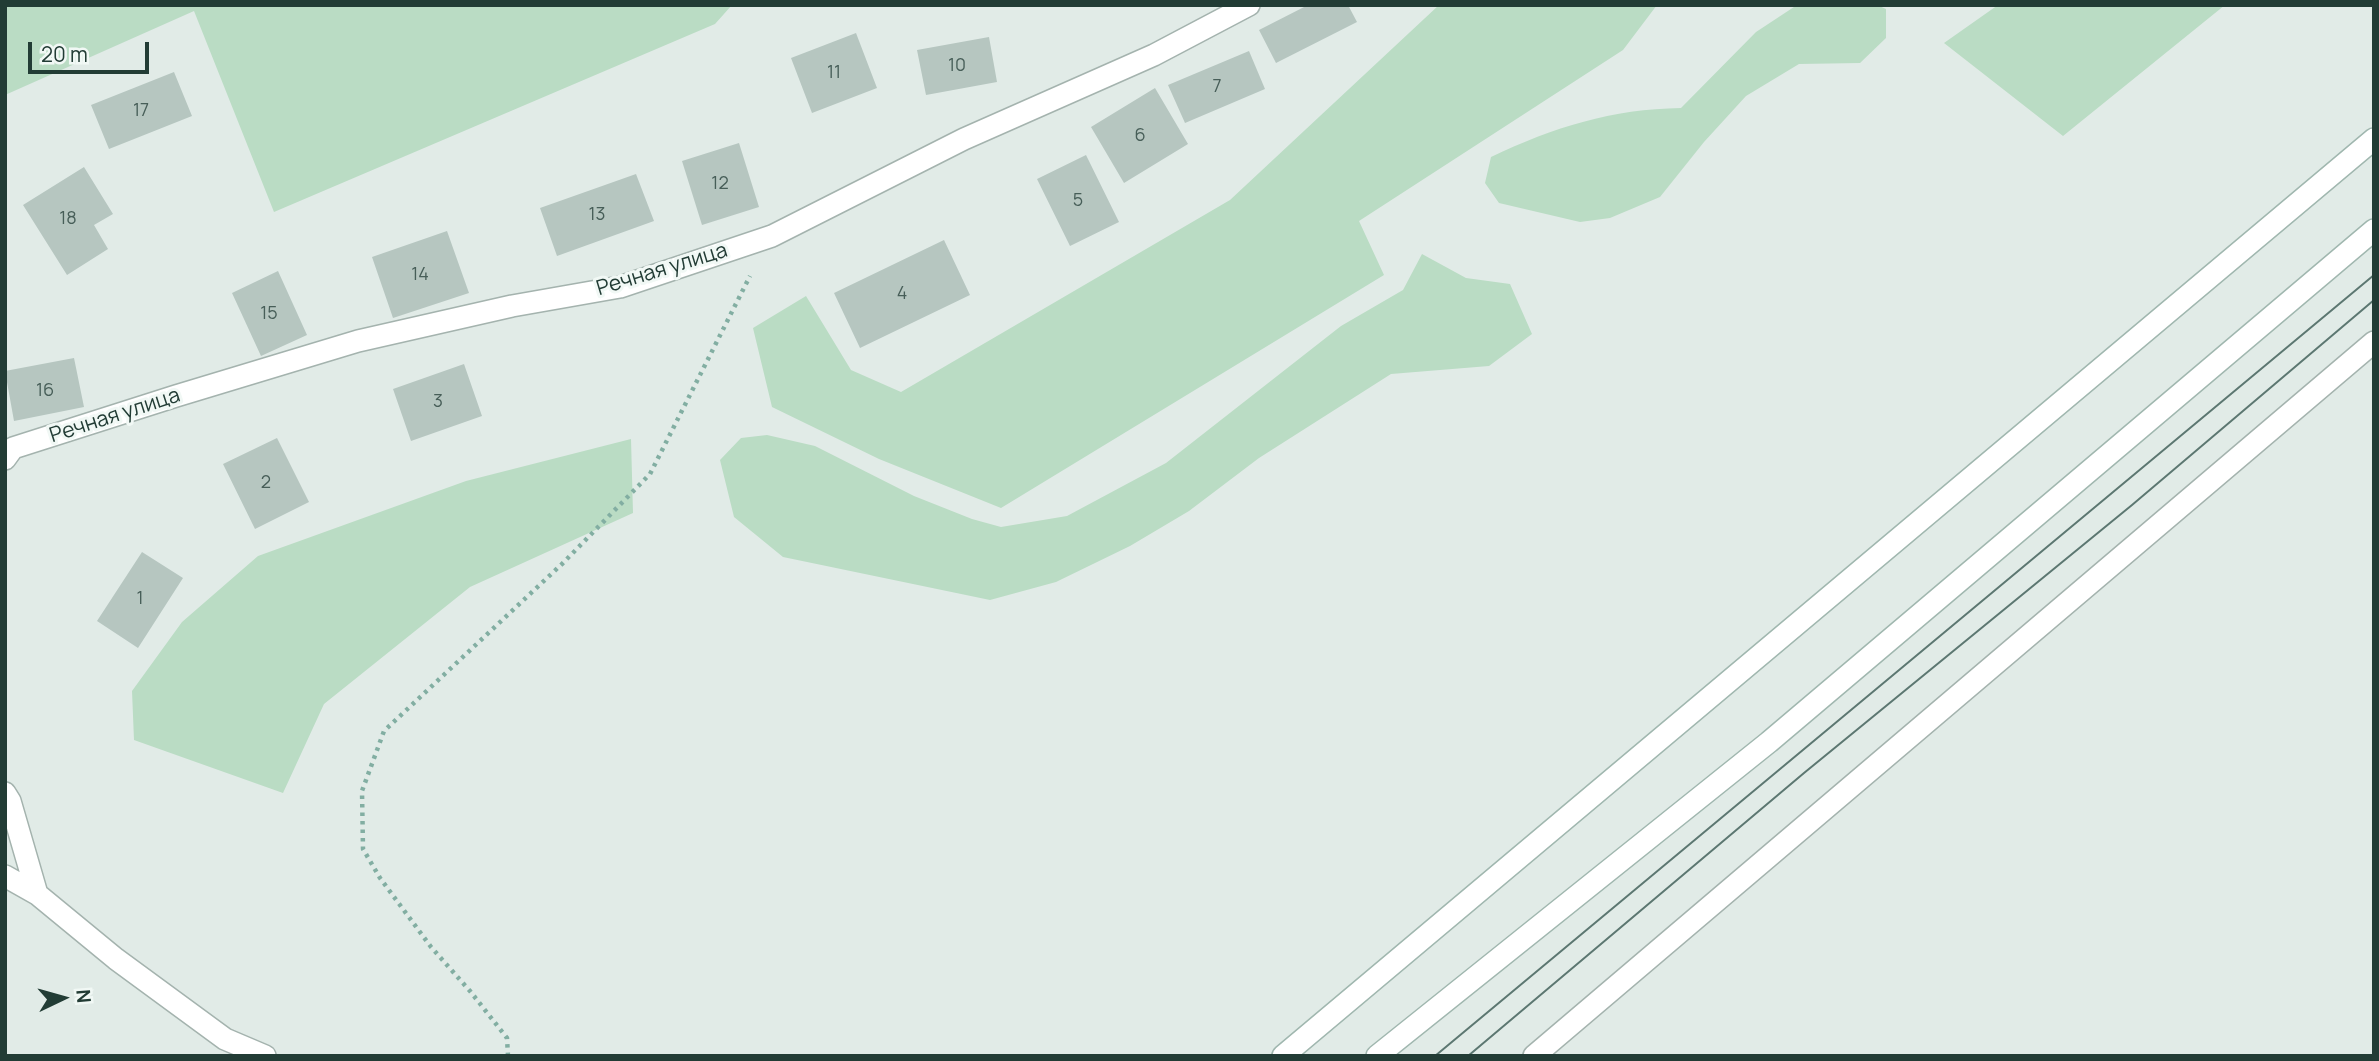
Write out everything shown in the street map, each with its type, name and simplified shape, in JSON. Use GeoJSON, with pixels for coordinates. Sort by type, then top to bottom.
{"type":"FeatureCollection","features":[{"type":"Feature","properties":{"kind":"street","name":"Речная улица"},"geometry":{"type":"LineString","coordinates":[[5,459],[13,448],[358,341],[512,306],[620,287],[772,236],[964,139],[1154,55],[1249,5]]}},
{"type":"Feature","properties":{"kind":"street"},"geometry":{"type":"LineString","coordinates":[[1283,1056],[2374,139]]}},
{"type":"Feature","properties":{"kind":"street"},"geometry":{"type":"LineString","coordinates":[[1377,1056],[1769,742],[2374,230]]}},
{"type":"Feature","properties":{"kind":"street"},"geometry":{"type":"LineString","coordinates":[[1534,1056],[2374,342]]}},
{"type":"Feature","properties":{"kind":"street"},"geometry":{"type":"LineString","coordinates":[[5,793],[37,894]]}},
{"type":"Feature","properties":{"kind":"street"},"geometry":{"type":"LineString","coordinates":[[5,876],[37,894],[116,959],[225,1038],[265,1056]]}},
{"type":"Feature","properties":{"kind":"path"},"geometry":{"type":"LineString","coordinates":[[508,1056],[507,1038],[470,990],[431,947],[380,878],[363,849],[362,791],[384,731],[563,563],[650,474],[738,297],[772,236]]}},
{"type":"Feature","properties":{"kind":"green space"},"geometry":{"type":"Polygon","coordinates":[[[5,5],[732,5],[715,24],[274,212],[194,11],[5,95],[5,5]]]}},
{"type":"Feature","properties":{"kind":"green space"},"geometry":{"type":"Polygon","coordinates":[[[1439,5],[1657,5],[1623,50],[1359,221],[1384,275],[1001,508],[879,459],[772,407],[753,328],[806,296],[851,370],[901,392],[1230,200],[1439,5]]]}},
{"type":"Feature","properties":{"kind":"green space"},"geometry":{"type":"Polygon","coordinates":[[[1797,5],[1877,5],[1886,9],[1886,38],[1860,63],[1799,64],[1746,96],[1704,142],[1660,197],[1610,218],[1580,222],[1499,203],[1485,183],[1491,157],[1538,137],[1607,116],[1681,108],[1756,32],[1797,5]]]}},
{"type":"Feature","properties":{"kind":"green space"},"geometry":{"type":"Polygon","coordinates":[[[1998,5],[2225,5],[2063,136],[1944,43],[1998,5]]]}},
{"type":"Feature","properties":{"kind":"green space"},"geometry":{"type":"Polygon","coordinates":[[[1422,254],[1466,278],[1510,284],[1532,334],[1489,366],[1391,374],[1259,458],[1189,511],[1130,546],[1056,582],[990,600],[783,557],[734,517],[720,460],[741,438],[767,435],[815,446],[914,496],[972,519],[1001,527],[1067,516],[1166,463],[1341,326],[1403,290],[1422,254]]]}},
{"type":"Feature","properties":{"kind":"green space"},"geometry":{"type":"Polygon","coordinates":[[[631,439],[633,513],[470,587],[324,704],[283,793],[134,740],[132,691],[182,622],[258,556],[466,481],[631,439]]]}},
{"type":"Feature","properties":{"kind":"building"},"geometry":{"type":"Polygon","coordinates":[[[1308,5],[1348,5],[1357,22],[1276,63],[1259,30],[1308,5]]]}},
{"type":"Feature","properties":{"kind":"building"},"geometry":{"type":"Polygon","coordinates":[[[856,33],[877,88],[812,113],[791,58],[856,33]]]}},
{"type":"Feature","properties":{"kind":"building"},"geometry":{"type":"Polygon","coordinates":[[[989,37],[997,82],[926,95],[917,50],[989,37]]]}},
{"type":"Feature","properties":{"kind":"building"},"geometry":{"type":"Polygon","coordinates":[[[1249,51],[1265,89],[1185,123],[1168,85],[1249,51]]]}},
{"type":"Feature","properties":{"kind":"building"},"geometry":{"type":"Polygon","coordinates":[[[174,72],[192,116],[109,149],[91,105],[174,72]]]}},
{"type":"Feature","properties":{"kind":"building"},"geometry":{"type":"Polygon","coordinates":[[[1155,88],[1188,144],[1124,183],[1091,127],[1155,88]]]}},
{"type":"Feature","properties":{"kind":"building"},"geometry":{"type":"Polygon","coordinates":[[[739,143],[759,207],[702,225],[682,161],[739,143]]]}},
{"type":"Feature","properties":{"kind":"building"},"geometry":{"type":"Polygon","coordinates":[[[1086,155],[1119,222],[1070,246],[1037,179],[1086,155]]]}},
{"type":"Feature","properties":{"kind":"building"},"geometry":{"type":"Polygon","coordinates":[[[84,167],[113,214],[94,225],[108,249],[67,275],[23,205],[84,167]]]}},
{"type":"Feature","properties":{"kind":"building"},"geometry":{"type":"Polygon","coordinates":[[[636,174],[654,221],[557,256],[540,208],[636,174]]]}},
{"type":"Feature","properties":{"kind":"building"},"geometry":{"type":"Polygon","coordinates":[[[447,231],[469,293],[393,318],[372,257],[447,231]]]}},
{"type":"Feature","properties":{"kind":"building"},"geometry":{"type":"Polygon","coordinates":[[[944,240],[970,295],[860,348],[834,293],[944,240]]]}},
{"type":"Feature","properties":{"kind":"building"},"geometry":{"type":"Polygon","coordinates":[[[278,271],[307,335],[261,356],[232,293],[278,271]]]}},
{"type":"Feature","properties":{"kind":"building"},"geometry":{"type":"Polygon","coordinates":[[[74,358],[84,407],[14,421],[5,371],[74,358]]]}},
{"type":"Feature","properties":{"kind":"building"},"geometry":{"type":"Polygon","coordinates":[[[464,364],[482,416],[411,441],[393,389],[464,364]]]}},
{"type":"Feature","properties":{"kind":"building"},"geometry":{"type":"Polygon","coordinates":[[[277,438],[309,502],[255,529],[223,464],[277,438]]]}},
{"type":"Feature","properties":{"kind":"building"},"geometry":{"type":"Polygon","coordinates":[[[142,552],[183,578],[138,648],[97,621],[142,552]]]}},
{"type":"Feature","properties":{"kind":"tram line"},"geometry":{"type":"LineString","coordinates":[[1435,1056],[2374,275]]}},
{"type":"Feature","properties":{"kind":"tram line"},"geometry":{"type":"LineString","coordinates":[[1468,1056],[1804,773],[2132,505],[2374,300]]}}]}
